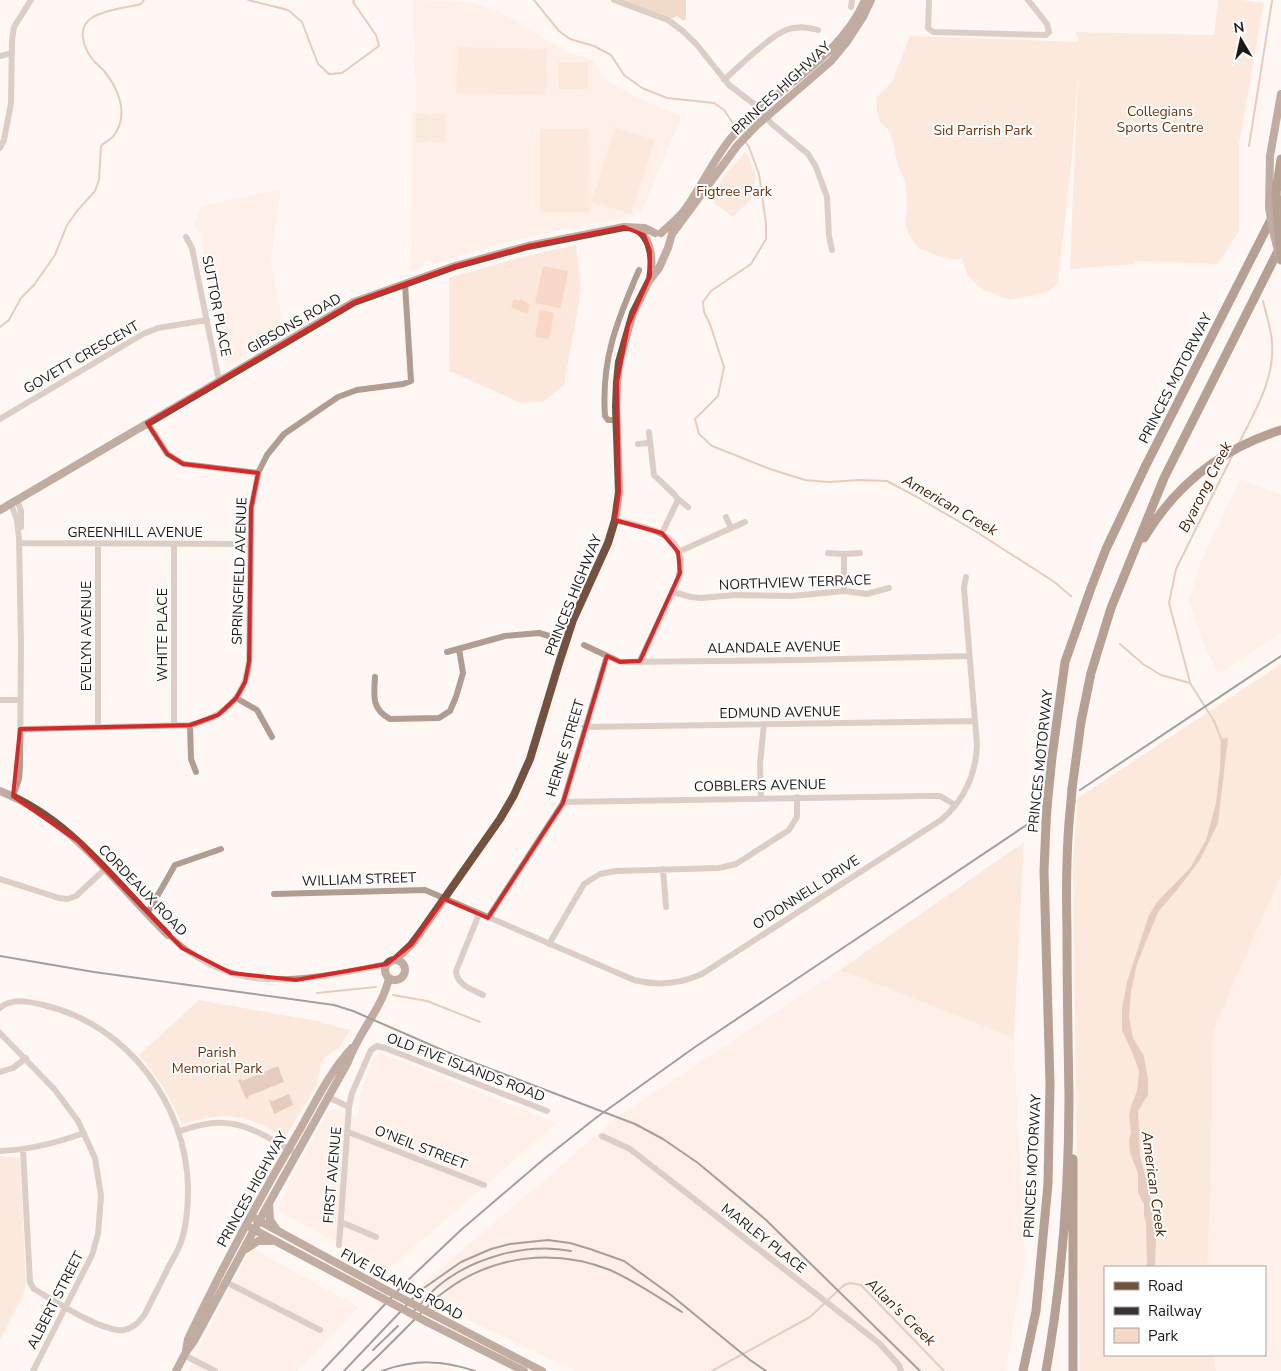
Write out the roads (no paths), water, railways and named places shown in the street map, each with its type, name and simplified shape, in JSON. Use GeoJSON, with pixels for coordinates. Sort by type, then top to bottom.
{"type":"FeatureCollection","features":[{"type":"Feature","properties":{"kind":"highway"},"geometry":{"type":"LineString","coordinates":[[1281,159],[1279,197],[1281,261]]}},
{"type":"Feature","properties":{"kind":"highway","name":"PRINCES MOTORWAY"},"geometry":{"type":"LineString","coordinates":[[1023,1371],[1036,1311],[1048,1184],[1050,1084],[1044,871],[1052,757],[1065,662],[1106,549],[1279,197]]}},
{"type":"Feature","properties":{"kind":"highway"},"geometry":{"type":"LineString","coordinates":[[1046,1371],[1056,1316],[1062,1266],[1066,1187],[1069,1099],[1066,871],[1070,802],[1081,722],[1091,673],[1111,608],[1164,478],[1281,245]]}},
{"type":"Feature","properties":{"kind":"highway"},"geometry":{"type":"LineString","coordinates":[[1111,608],[1136,553],[1155,520],[1181,487],[1212,462],[1253,440],[1281,430]]}},
{"type":"Feature","properties":{"kind":"highway"},"geometry":{"type":"LineString","coordinates":[[1069,1099],[1073,1154],[1073,1371]]}},
{"type":"Feature","properties":{"kind":"main road","name":"PRINCES HIGHWAY"},"geometry":{"type":"LineString","coordinates":[[658,233],[684,211],[730,139],[759,110],[826,53],[846,31],[865,0]]}},
{"type":"Feature","properties":{"kind":"main road","name":"PRINCES HIGHWAY"},"geometry":{"type":"LineString","coordinates":[[669,242],[674,230],[736,146],[766,117],[831,62],[863,17],[871,0]]}},
{"type":"Feature","properties":{"kind":"main road"},"geometry":{"type":"LineString","coordinates":[[1281,94],[1270,156],[1269,207],[1276,246],[1281,261]]}},
{"type":"Feature","properties":{"kind":"main road"},"geometry":{"type":"LineString","coordinates":[[630,227],[640,232],[648,241],[650,251],[657,254],[665,252],[668,248],[669,242],[665,234],[658,233],[650,236],[648,241]]}},
{"type":"Feature","properties":{"kind":"main road","name":"GIBSONS ROAD"},"geometry":{"type":"LineString","coordinates":[[0,510],[346,306],[455,266],[516,248],[630,227],[645,228],[658,233]]}},
{"type":"Feature","properties":{"kind":"main road","name":"PRINCES HIGHWAY"},"geometry":{"type":"LineString","coordinates":[[649,281],[652,268],[650,251]]}},
{"type":"Feature","properties":{"kind":"main road","name":"PRINCES HIGHWAY"},"geometry":{"type":"LineString","coordinates":[[395,960],[410,945],[500,819],[514,795],[530,759],[566,641],[581,602],[608,543],[615,520],[619,492],[616,420],[617,382],[624,343],[633,313],[649,281],[659,268],[665,252]]}},
{"type":"Feature","properties":{"kind":"main road","name":"CORDEAUX ROAD"},"geometry":{"type":"LineString","coordinates":[[0,791],[11,795],[56,822],[78,841],[168,935]]}},
{"type":"Feature","properties":{"kind":"main road","name":"PRINCES HIGHWAY"},"geometry":{"type":"LineString","coordinates":[[404,964],[410,945]]}},
{"type":"Feature","properties":{"kind":"main road"},"geometry":{"type":"LineString","coordinates":[[395,960],[404,964],[406,969],[404,976],[400,980],[389,973],[395,960]]}},
{"type":"Feature","properties":{"kind":"main road","name":"PRINCES HIGHWAY"},"geometry":{"type":"LineString","coordinates":[[185,1354],[188,1339],[218,1277],[250,1228],[259,1221],[297,1154],[386,990],[389,973]]}},
{"type":"Feature","properties":{"kind":"main road","name":"PRINCES HIGHWAY"},"geometry":{"type":"LineString","coordinates":[[176,1371],[242,1252],[250,1228],[251,1217],[288,1149],[342,1058],[354,1046]]}},
{"type":"Feature","properties":{"kind":"main road"},"geometry":{"type":"LineString","coordinates":[[321,1093],[328,1097]]}},
{"type":"Feature","properties":{"kind":"main road"},"geometry":{"type":"LineString","coordinates":[[269,1203],[270,1220],[280,1233]]}},
{"type":"Feature","properties":{"kind":"main road","name":"FIVE ISLANDS ROAD"},"geometry":{"type":"LineString","coordinates":[[251,1217],[542,1371]]}},
{"type":"Feature","properties":{"kind":"main road","name":"FIVE ISLANDS ROAD"},"geometry":{"type":"LineString","coordinates":[[250,1228],[524,1371]]}},
{"type":"Feature","properties":{"kind":"main road"},"geometry":{"type":"LineString","coordinates":[[242,1252],[258,1241],[276,1242]]}},
{"type":"Feature","properties":{"kind":"main road"},"geometry":{"type":"LineString","coordinates":[[218,1277],[226,1282]]}},
{"type":"Feature","properties":{"kind":"street"},"geometry":{"type":"LineString","coordinates":[[614,0],[668,20],[678,27],[694,41],[724,80],[808,154],[816,167],[827,197],[829,236],[832,250]]}},
{"type":"Feature","properties":{"kind":"street"},"geometry":{"type":"LineString","coordinates":[[929,0],[928,28],[937,33],[1043,36],[1049,32],[1047,24],[1028,0]]}},
{"type":"Feature","properties":{"kind":"street"},"geometry":{"type":"LineString","coordinates":[[0,148],[4,140],[11,103],[14,27],[27,2]]}},
{"type":"Feature","properties":{"kind":"street"},"geometry":{"type":"LineString","coordinates":[[724,80],[785,30],[801,27],[818,30]]}},
{"type":"Feature","properties":{"kind":"street"},"geometry":{"type":"LineString","coordinates":[[0,56],[12,53]]}},
{"type":"Feature","properties":{"kind":"street","name":"SUTTOR PLACE"},"geometry":{"type":"LineString","coordinates":[[186,237],[192,248],[219,381]]}},
{"type":"Feature","properties":{"kind":"street"},"geometry":{"type":"LineString","coordinates":[[616,420],[608,420],[605,416],[604,382],[606,364],[616,325],[639,270]]}},
{"type":"Feature","properties":{"kind":"street","name":"SPRINGFIELD AVENUE"},"geometry":{"type":"LineString","coordinates":[[20,729],[190,725],[218,715],[236,698],[245,682],[249,661],[250,508],[258,473],[267,455],[284,434],[338,397],[356,390],[403,384],[411,381],[405,284]]}},
{"type":"Feature","properties":{"kind":"street","name":"GOVETT CRESCENT"},"geometry":{"type":"LineString","coordinates":[[0,419],[143,334],[158,328],[207,320]]}},
{"type":"Feature","properties":{"kind":"street"},"geometry":{"type":"LineString","coordinates":[[147,423],[167,454],[183,464],[258,473]]}},
{"type":"Feature","properties":{"kind":"street"},"geometry":{"type":"LineString","coordinates":[[649,432],[654,475],[688,507]]}},
{"type":"Feature","properties":{"kind":"street"},"geometry":{"type":"LineString","coordinates":[[638,444],[649,443]]}},
{"type":"Feature","properties":{"kind":"street"},"geometry":{"type":"LineString","coordinates":[[662,533],[678,503],[676,497]]}},
{"type":"Feature","properties":{"kind":"street"},"geometry":{"type":"LineString","coordinates":[[11,795],[19,764],[21,645],[19,541],[21,511],[14,502]]}},
{"type":"Feature","properties":{"kind":"street"},"geometry":{"type":"LineString","coordinates":[[726,517],[731,528]]}},
{"type":"Feature","properties":{"kind":"street"},"geometry":{"type":"LineString","coordinates":[[615,520],[662,533],[671,541],[678,552],[680,573],[640,661]]}},
{"type":"Feature","properties":{"kind":"street"},"geometry":{"type":"LineString","coordinates":[[678,552],[745,522]]}},
{"type":"Feature","properties":{"kind":"street","name":"GREENHILL AVENUE"},"geometry":{"type":"LineString","coordinates":[[19,541],[98,544],[250,544]]}},
{"type":"Feature","properties":{"kind":"street","name":"EVELYN AVENUE"},"geometry":{"type":"LineString","coordinates":[[98,544],[98,727]]}},
{"type":"Feature","properties":{"kind":"street","name":"WHITE PLACE"},"geometry":{"type":"LineString","coordinates":[[174,544],[174,725]]}},
{"type":"Feature","properties":{"kind":"street"},"geometry":{"type":"LineString","coordinates":[[828,553],[860,553]]}},
{"type":"Feature","properties":{"kind":"street"},"geometry":{"type":"LineString","coordinates":[[844,554],[844,591]]}},
{"type":"Feature","properties":{"kind":"street","name":"O'DONNELL DRIVE"},"geometry":{"type":"LineString","coordinates":[[444,898],[634,980],[645,983],[673,983],[690,979],[714,967],[941,820],[950,813],[968,786],[976,762],[975,721],[964,588],[966,577]]}},
{"type":"Feature","properties":{"kind":"street","name":"NORTHVIEW TERRACE"},"geometry":{"type":"LineString","coordinates":[[673,592],[702,598],[735,595],[792,596],[844,591],[867,594],[889,588]]}},
{"type":"Feature","properties":{"kind":"street"},"geometry":{"type":"LineString","coordinates":[[447,652],[502,636],[534,633],[566,641]]}},
{"type":"Feature","properties":{"kind":"street","name":"ALANDALE AVENUE"},"geometry":{"type":"LineString","coordinates":[[584,645],[620,662],[969,656]]}},
{"type":"Feature","properties":{"kind":"street"},"geometry":{"type":"LineString","coordinates":[[375,677],[375,703],[384,716],[390,719],[439,718],[450,711],[463,673],[459,649]]}},
{"type":"Feature","properties":{"kind":"street","name":"HERNE STREET"},"geometry":{"type":"LineString","coordinates":[[488,918],[563,802],[606,656]]}},
{"type":"Feature","properties":{"kind":"street"},"geometry":{"type":"LineString","coordinates":[[236,698],[257,710],[272,737]]}},
{"type":"Feature","properties":{"kind":"street"},"geometry":{"type":"LineString","coordinates":[[0,700],[20,700]]}},
{"type":"Feature","properties":{"kind":"street","name":"EDMUND AVENUE"},"geometry":{"type":"LineString","coordinates":[[585,727],[975,721]]}},
{"type":"Feature","properties":{"kind":"street"},"geometry":{"type":"LineString","coordinates":[[761,798],[760,764],[764,724]]}},
{"type":"Feature","properties":{"kind":"street"},"geometry":{"type":"LineString","coordinates":[[190,725],[191,759],[196,772]]}},
{"type":"Feature","properties":{"kind":"street","name":"COBBLERS AVENUE"},"geometry":{"type":"LineString","coordinates":[[563,802],[940,796],[955,806]]}},
{"type":"Feature","properties":{"kind":"street"},"geometry":{"type":"LineString","coordinates":[[549,944],[584,884],[600,874],[616,871],[719,868],[736,864],[788,830],[796,817],[797,797]]}},
{"type":"Feature","properties":{"kind":"street"},"geometry":{"type":"LineString","coordinates":[[147,914],[176,865],[221,849]]}},
{"type":"Feature","properties":{"kind":"street"},"geometry":{"type":"LineString","coordinates":[[0,879],[67,899],[76,896],[105,869]]}},
{"type":"Feature","properties":{"kind":"street"},"geometry":{"type":"LineString","coordinates":[[663,869],[666,907]]}},
{"type":"Feature","properties":{"kind":"street","name":"WILLIAM STREET"},"geometry":{"type":"LineString","coordinates":[[274,894],[418,889],[432,892],[444,898]]}},
{"type":"Feature","properties":{"kind":"street"},"geometry":{"type":"LineString","coordinates":[[479,914],[456,971],[456,976],[460,982],[483,995]]}},
{"type":"Feature","properties":{"kind":"street","name":"CORDEAUX ROAD"},"geometry":{"type":"LineString","coordinates":[[168,935],[182,948],[204,962],[249,978],[296,980],[368,969],[389,973]]}},
{"type":"Feature","properties":{"kind":"street"},"geometry":{"type":"LineString","coordinates":[[0,1008],[8,1002],[41,1004],[87,1020],[134,1056],[150,1074],[168,1104],[179,1131],[185,1158],[188,1186],[185,1228],[179,1247],[145,1314],[132,1327],[123,1330],[106,1328],[34,1289],[30,1282],[23,1150]]}},
{"type":"Feature","properties":{"kind":"street","name":"ALBERT STREET"},"geometry":{"type":"LineString","coordinates":[[0,1033],[26,1058],[69,1108],[84,1133],[95,1158],[100,1182],[101,1209],[98,1234],[92,1255],[33,1371]]}},
{"type":"Feature","properties":{"kind":"street","name":"FIRST AVENUE"},"geometry":{"type":"LineString","coordinates":[[339,1244],[349,1107],[352,1093],[368,1055],[376,1046]]}},
{"type":"Feature","properties":{"kind":"street","name":"OLD FIVE ISLANDS ROAD"},"geometry":{"type":"LineString","coordinates":[[376,1046],[547,1111]]}},
{"type":"Feature","properties":{"kind":"street"},"geometry":{"type":"LineString","coordinates":[[0,1072],[13,1068],[26,1058]]}},
{"type":"Feature","properties":{"kind":"street"},"geometry":{"type":"LineString","coordinates":[[328,1097],[349,1107]]}},
{"type":"Feature","properties":{"kind":"street"},"geometry":{"type":"LineString","coordinates":[[179,1131],[211,1123],[233,1123],[247,1126],[297,1154]]}},
{"type":"Feature","properties":{"kind":"street","name":"O'NEIL STREET"},"geometry":{"type":"LineString","coordinates":[[348,1132],[484,1185]]}},
{"type":"Feature","properties":{"kind":"street"},"geometry":{"type":"LineString","coordinates":[[0,1151],[23,1150],[54,1143],[84,1133]]}},
{"type":"Feature","properties":{"kind":"street","name":"MARLEY PLACE"},"geometry":{"type":"LineString","coordinates":[[602,1136],[630,1149],[831,1305],[879,1343],[899,1366],[901,1371]]}},
{"type":"Feature","properties":{"kind":"street"},"geometry":{"type":"LineString","coordinates":[[341,1222],[376,1237]]}},
{"type":"Feature","properties":{"kind":"street"},"geometry":{"type":"LineString","coordinates":[[226,1282],[320,1330]]}},
{"type":"Feature","properties":{"kind":"street"},"geometry":{"type":"LineString","coordinates":[[185,1354],[215,1371]]}},
{"type":"Feature","properties":{"kind":"waterway","name":"American Creek"},"geometry":{"type":"LineString","coordinates":[[0,327],[9,320],[21,298],[34,285],[55,255],[67,225],[95,191],[99,180],[101,146],[114,136],[119,126],[121,118],[120,101],[114,85],[86,49],[83,37],[84,26],[99,14],[141,4],[144,0]]}},
{"type":"Feature","properties":{"kind":"waterway","name":"American Creek"},"geometry":{"type":"LineString","coordinates":[[248,0],[288,10],[302,22],[318,64],[329,74],[342,73],[379,46],[376,35],[353,2],[354,0]]}},
{"type":"Feature","properties":{"kind":"waterway","name":"American Creek"},"geometry":{"type":"LineString","coordinates":[[534,0],[559,31],[570,39],[594,46],[611,55],[624,75],[642,88],[667,98],[714,103],[724,110],[737,129]]}},
{"type":"Feature","properties":{"kind":"waterway","name":"Byarong Creek"},"geometry":{"type":"LineString","coordinates":[[1249,146],[1272,1]]}},
{"type":"Feature","properties":{"kind":"waterway","name":"American Creek"},"geometry":{"type":"LineString","coordinates":[[745,141],[759,174],[766,224],[766,239],[751,264],[711,291],[703,302],[704,312],[710,324],[724,367],[718,396],[695,419],[699,434],[712,446],[770,469],[805,480],[829,482],[887,481],[975,531],[1053,581],[1071,596]]}},
{"type":"Feature","properties":{"kind":"waterway","name":"Byarong Creek"},"geometry":{"type":"LineString","coordinates":[[1239,443],[1263,394],[1270,369],[1272,342],[1263,301]]}},
{"type":"Feature","properties":{"kind":"waterway","name":"Byarong Creek"},"geometry":{"type":"LineString","coordinates":[[1190,682],[1169,603],[1176,569],[1233,454]]}},
{"type":"Feature","properties":{"kind":"waterway","name":"American Creek"},"geometry":{"type":"LineString","coordinates":[[1120,644],[1143,664],[1161,675],[1190,683],[1214,721],[1222,741]]}},
{"type":"Feature","properties":{"kind":"waterway"},"geometry":{"type":"LineString","coordinates":[[317,993],[376,987]]}},
{"type":"Feature","properties":{"kind":"waterway"},"geometry":{"type":"LineString","coordinates":[[393,995],[427,1001],[480,1022]]}},
{"type":"Feature","properties":{"kind":"waterway","name":"Allan's Creek"},"geometry":{"type":"LineString","coordinates":[[712,1371],[810,1317],[844,1285],[850,1283],[861,1285],[944,1371]]}},
{"type":"Feature","properties":{"kind":"railway"},"geometry":{"type":"LineString","coordinates":[[1080,790],[1281,656]]}},
{"type":"Feature","properties":{"kind":"railway"},"geometry":{"type":"LineString","coordinates":[[322,1371],[405,1283],[462,1229],[544,1159],[597,1117],[695,1047],[1040,816]]}},
{"type":"Feature","properties":{"kind":"railway"},"geometry":{"type":"LineString","coordinates":[[0,956],[94,972],[334,1005],[353,1011],[454,1055],[635,1124],[663,1139],[698,1163],[765,1219],[920,1371]]}},
{"type":"Feature","properties":{"kind":"railway"},"geometry":{"type":"LineString","coordinates":[[344,1371],[421,1290],[461,1262],[491,1249],[510,1244],[548,1240],[570,1243],[624,1261],[671,1295],[766,1371]]}},
{"type":"Feature","properties":{"kind":"railway"},"geometry":{"type":"LineString","coordinates":[[413,1312],[434,1290],[451,1277],[483,1260],[518,1251],[536,1249],[571,1251]]}},
{"type":"Feature","properties":{"kind":"railway"},"geometry":{"type":"LineString","coordinates":[[362,1371],[444,1292],[482,1270],[524,1259],[567,1259],[589,1263],[610,1270],[637,1284],[682,1312]]}},
{"type":"Feature","properties":{"kind":"railway"},"geometry":{"type":"LineString","coordinates":[[373,1350],[398,1326]]}},
{"type":"Feature","properties":{"kind":"railway"},"geometry":{"type":"LineString","coordinates":[[382,1371],[406,1364],[429,1362],[463,1367],[475,1371]]}},
{"type":"Feature","properties":{"kind":"park label","name":"Collegians Sports Centre"},"geometry":{"type":"Point","coordinates":[1160,120]}},
{"type":"Feature","properties":{"kind":"park label","name":"Sid Parrish Park"},"geometry":{"type":"Point","coordinates":[983,130]}},
{"type":"Feature","properties":{"kind":"park label","name":"Figtree Park"},"geometry":{"type":"Point","coordinates":[734,191]}},
{"type":"Feature","properties":{"kind":"park label","name":"Parish Memorial Park"},"geometry":{"type":"Point","coordinates":[217,1060]}}]}
